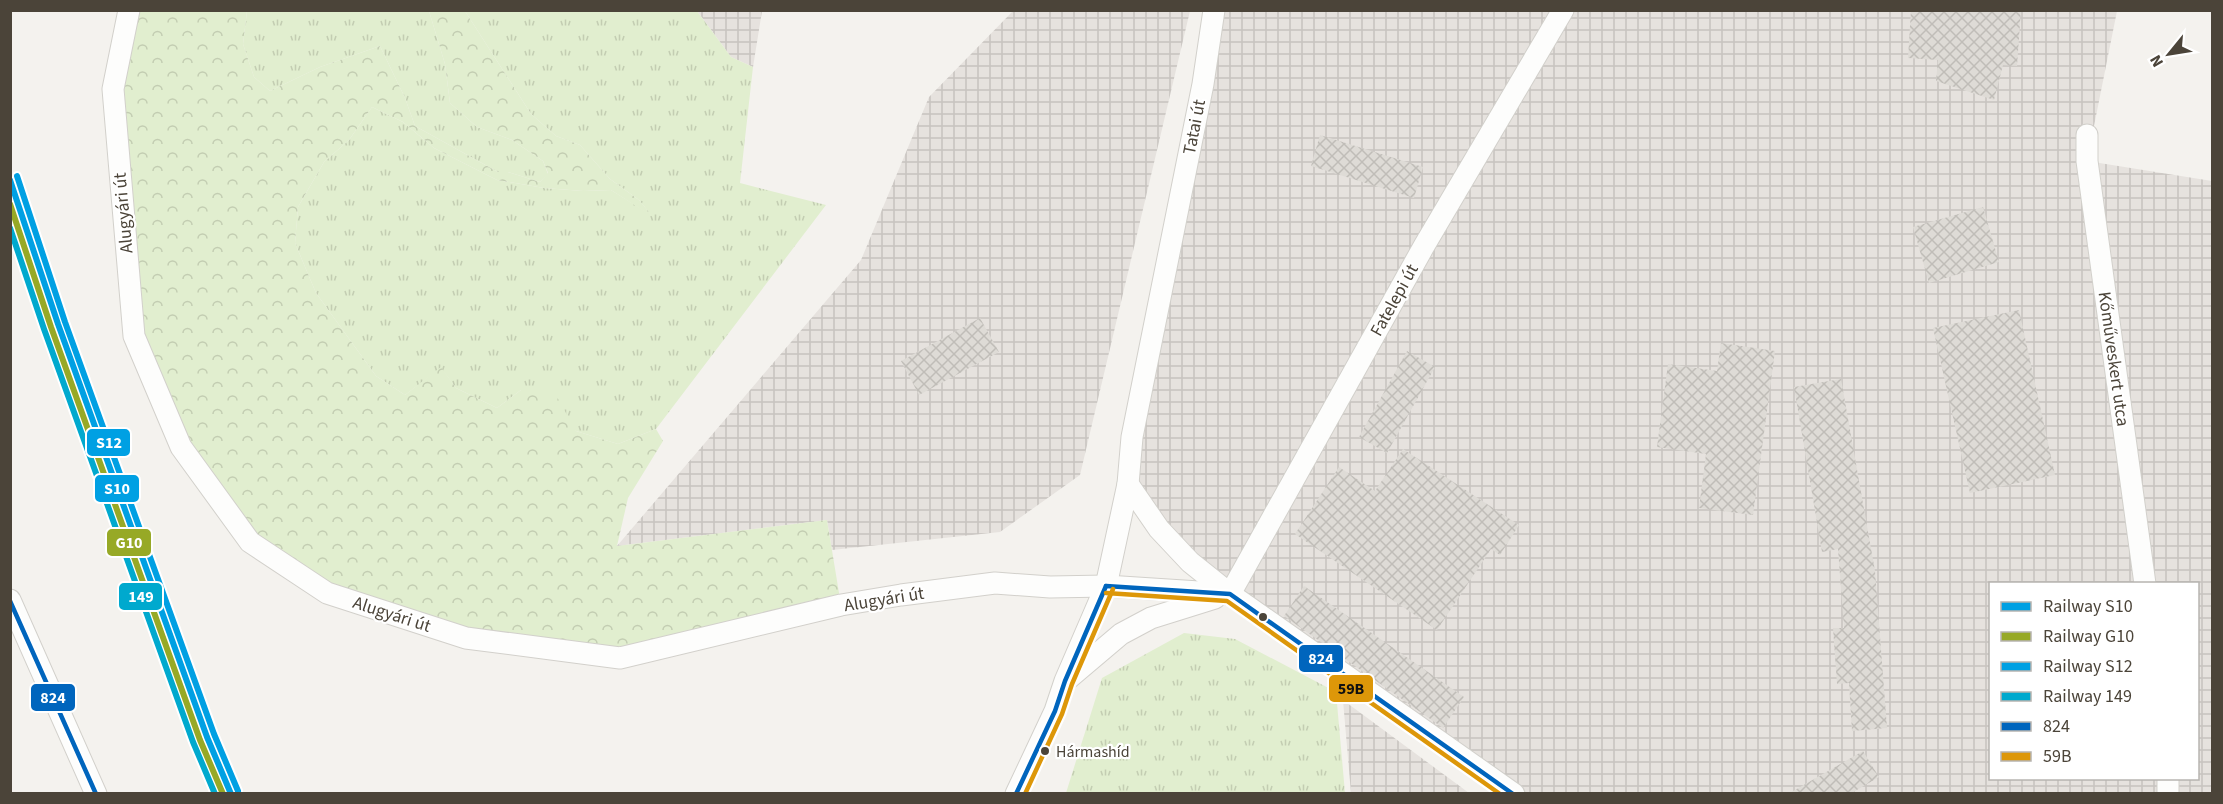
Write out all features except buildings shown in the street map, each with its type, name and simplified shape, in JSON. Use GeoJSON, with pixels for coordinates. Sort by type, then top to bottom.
{"type":"FeatureCollection","features":[{"type":"Feature","properties":{"kind":"street","name":"Alugyári út"},"geometry":{"type":"LineString","coordinates":[[129,10],[113,89],[134,336],[182,447],[250,542],[327,593],[466,638],[620,658],[841,605],[995,583],[1050,587],[1106,586],[1230,594]]}},
{"type":"Feature","properties":{"kind":"street","name":"Tatai út"},"geometry":{"type":"LineString","coordinates":[[1016,794],[1055,711],[1065,681],[1106,586],[1128,484],[1132,437],[1203,84],[1214,10]]}},
{"type":"Feature","properties":{"kind":"street","name":"Fatelepi út"},"geometry":{"type":"LineString","coordinates":[[1230,594],[1424,246],[1563,10]]}},
{"type":"Feature","properties":{"kind":"street","name":"Kőműveskert utca"},"geometry":{"type":"LineString","coordinates":[[2086,135],[2089,173],[2145,582]]}},
{"type":"Feature","properties":{"kind":"street"},"geometry":{"type":"LineString","coordinates":[[1128,484],[1159,529],[1190,562],[1230,594],[1514,794]]}},
{"type":"Feature","properties":{"kind":"street"},"geometry":{"type":"LineString","coordinates":[[1065,681],[1121,634],[1151,618],[1230,594]]}},
{"type":"Feature","properties":{"kind":"street"},"geometry":{"type":"LineString","coordinates":[[10,600],[96,794]]}},
{"type":"Feature","properties":{"kind":"shaded area"},"geometry":{"type":"Polygon","coordinates":[[[697,11],[762,11],[753,67],[731,57],[697,11]]]}},
{"type":"Feature","properties":{"kind":"shaded area"},"geometry":{"type":"Polygon","coordinates":[[[1013,11],[1190,11],[1080,475],[1000,532],[832,550],[827,520],[617,546],[861,260],[929,97],[1013,11]]]}},
{"type":"Feature","properties":{"kind":"shaded area"},"geometry":{"type":"Polygon","coordinates":[[[1214,11],[2117,11],[2087,161],[2212,181],[2212,793],[1511,793],[1230,594],[1128,484],[1214,11]]]}},
{"type":"Feature","properties":{"kind":"shaded area"},"geometry":{"type":"Polygon","coordinates":[[[1343,700],[1469,793],[1351,793],[1343,700]]]}},
{"type":"Feature","properties":{"kind":"green space"},"geometry":{"type":"Polygon","coordinates":[[[129,11],[247,11],[243,44],[254,77],[270,91],[320,67],[380,46],[405,98],[415,126],[498,172],[508,172],[540,182],[548,173],[543,161],[512,140],[477,127],[450,103],[445,64],[429,11],[465,11],[531,114],[556,136],[580,145],[610,179],[639,200],[653,217],[611,190],[583,191],[544,188],[497,180],[434,148],[403,122],[372,107],[349,140],[324,162],[298,207],[295,243],[316,293],[376,376],[405,395],[441,367],[456,388],[497,408],[521,390],[552,388],[576,431],[618,444],[656,429],[663,441],[628,498],[617,546],[827,520],[841,605],[620,658],[538,648],[327,593],[250,542],[181,447],[134,336],[113,89],[129,11]]]}},
{"type":"Feature","properties":{"kind":"green space"},"geometry":{"type":"Polygon","coordinates":[[[247,11],[429,11],[445,64],[450,103],[477,127],[512,140],[543,161],[548,174],[540,182],[508,172],[498,172],[415,126],[405,98],[380,46],[320,67],[270,91],[254,77],[243,44],[247,11]]]}},
{"type":"Feature","properties":{"kind":"green space"},"geometry":{"type":"Polygon","coordinates":[[[465,11],[697,11],[731,57],[753,67],[740,183],[826,205],[656,429],[618,444],[576,431],[521,390],[497,408],[456,388],[441,368],[405,395],[376,376],[316,293],[295,243],[298,207],[324,162],[349,140],[372,107],[403,122],[434,148],[497,180],[544,188],[583,191],[611,190],[651,215],[639,200],[610,179],[580,145],[556,136],[531,114],[465,11]]]}},
{"type":"Feature","properties":{"kind":"green space"},"geometry":{"type":"Polygon","coordinates":[[[1184,633],[1235,639],[1336,692],[1345,793],[1066,793],[1102,678],[1184,633]]]}},
{"type":"Feature","properties":{"kind":"rail line","name":"S12"},"geometry":{"type":"LineString","coordinates":[[17,176],[65,322],[214,734],[238,791]]}},
{"type":"Feature","properties":{"kind":"rail line","name":"S10"},"geometry":{"type":"LineString","coordinates":[[10,180],[58,324],[207,737],[231,794]]}},
{"type":"Feature","properties":{"kind":"rail line","name":"G10"},"geometry":{"type":"LineString","coordinates":[[10,204],[51,327],[200,740],[223,794]]}},
{"type":"Feature","properties":{"kind":"rail line","name":"149"},"geometry":{"type":"LineString","coordinates":[[10,228],[44,329],[193,742],[215,794]]}},
{"type":"Feature","properties":{"kind":"transit line","name":"824"},"geometry":{"type":"LineString","coordinates":[[1106,586],[1230,594],[1513,794]]}},
{"type":"Feature","properties":{"kind":"transit line","name":"824"},"geometry":{"type":"LineString","coordinates":[[1016,794],[1055,711],[1065,681],[1106,586]]}},
{"type":"Feature","properties":{"kind":"transit line","name":"59B"},"geometry":{"type":"LineString","coordinates":[[1025,794],[1062,714],[1072,684],[1113,589]]}},
{"type":"Feature","properties":{"kind":"transit line","name":"59B"},"geometry":{"type":"LineString","coordinates":[[1106,593],[1227,601],[1500,794]]}},
{"type":"Feature","properties":{"kind":"transit line","name":"824"},"geometry":{"type":"LineString","coordinates":[[10,601],[96,794]]}},
{"type":"Feature","properties":{"kind":"place","name":"Hármashíd"},"geometry":{"type":"Point","coordinates":[1045,751]}}]}
